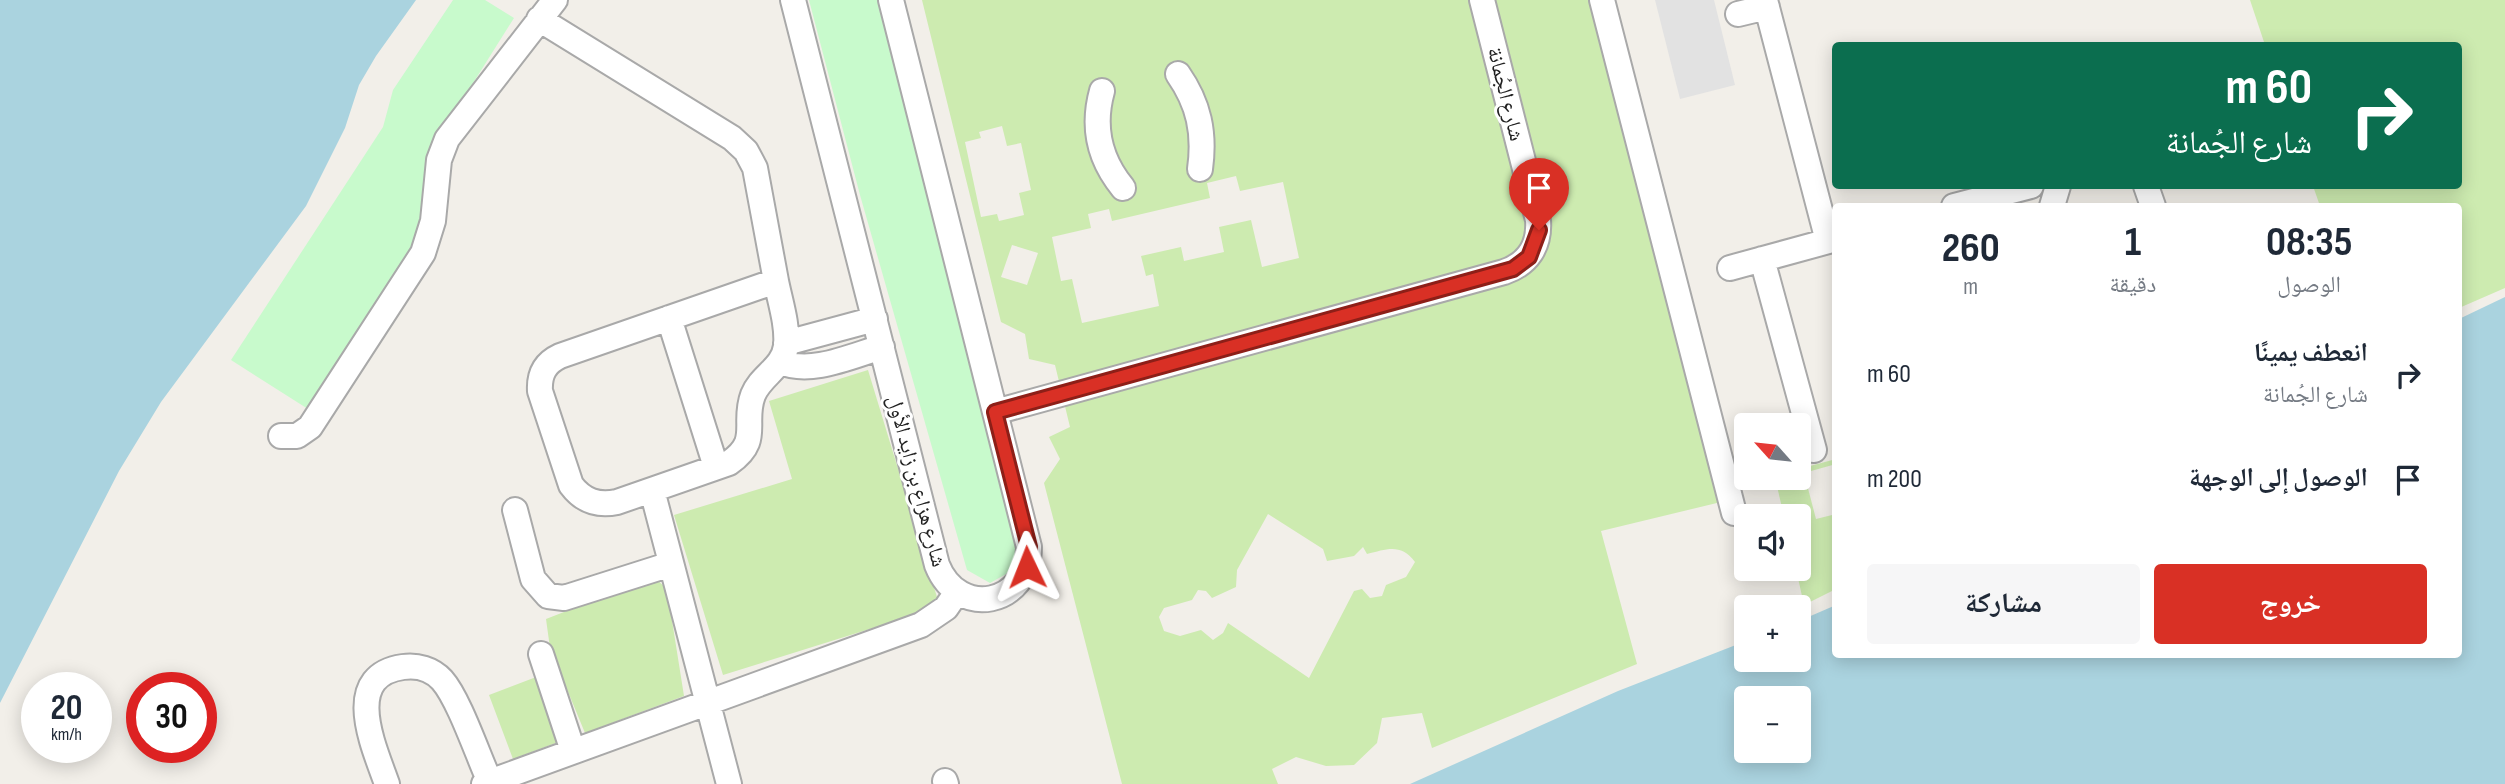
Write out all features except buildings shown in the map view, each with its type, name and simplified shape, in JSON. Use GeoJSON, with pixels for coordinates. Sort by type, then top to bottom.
{"type":"FeatureCollection","features":[{"type":"Feature","properties":{"kind":"street"},"geometry":{"type":"LineString","coordinates":[[281,436],[297,436],[310,427],[415,269],[433,221],[439,160],[447,139],[555,0]]}},
{"type":"Feature","properties":{"kind":"street","name":"شارع هزاع بن زايد الأول"},"geometry":{"type":"LineString","coordinates":[[793,0],[937,565],[941,576],[957,592],[978,599],[999,596],[1023,577],[1029,557],[891,0]]}},
{"type":"Feature","properties":{"kind":"street","name":"شارع الجُمانة"},"geometry":{"type":"LineString","coordinates":[[995,412],[1504,272],[1521,264],[1538,240],[1538,220],[1482,0]]}},
{"type":"Feature","properties":{"kind":"street"},"geometry":{"type":"LineString","coordinates":[[1602,0],[1734,513]]}},
{"type":"Feature","properties":{"kind":"street"},"geometry":{"type":"LineString","coordinates":[[1730,268],[1832,240],[1766,4],[1738,14]]}},
{"type":"Feature","properties":{"kind":"street"},"geometry":{"type":"LineString","coordinates":[[539,19],[732,138],[746,151],[755,168],[776,281],[783,352],[796,367],[813,366],[882,347]]}},
{"type":"Feature","properties":{"kind":"street"},"geometry":{"type":"LineString","coordinates":[[1178,74],[1200,119],[1203,136],[1200,169]]}},
{"type":"Feature","properties":{"kind":"street"},"geometry":{"type":"LineString","coordinates":[[1102,90],[1097,116],[1099,142],[1108,167],[1123,188]]}},
{"type":"Feature","properties":{"kind":"street"},"geometry":{"type":"LineString","coordinates":[[1976,203],[2021,189]]}},
{"type":"Feature","properties":{"kind":"street"},"geometry":{"type":"LineString","coordinates":[[1762,259],[1816,450]]}},
{"type":"Feature","properties":{"kind":"street"},"geometry":{"type":"LineString","coordinates":[[776,281],[560,356],[547,364],[540,384],[567,474],[576,493],[591,502],[608,504],[729,463],[744,450],[751,435],[750,406],[756,390],[783,352],[875,319]]}},
{"type":"Feature","properties":{"kind":"street"},"geometry":{"type":"LineString","coordinates":[[669,318],[716,467]]}},
{"type":"Feature","properties":{"kind":"street"},"geometry":{"type":"LineString","coordinates":[[652,490],[729,784]]}},
{"type":"Feature","properties":{"kind":"street"},"geometry":{"type":"LineString","coordinates":[[515,510],[533,579],[548,596],[564,598],[671,564]]}},
{"type":"Feature","properties":{"kind":"street"},"geometry":{"type":"LineString","coordinates":[[387,784],[368,727],[365,705],[374,684],[390,670],[412,666],[433,673],[448,689],[487,783],[529,776],[573,751],[921,625],[938,615],[957,592]]}},
{"type":"Feature","properties":{"kind":"street"},"geometry":{"type":"LineString","coordinates":[[541,654],[573,751]]}},
{"type":"Feature","properties":{"kind":"green space"},"geometry":{"type":"Polygon","coordinates":[[[453,0],[485,0],[514,18],[431,150],[424,228],[308,409],[231,360],[383,127],[393,90],[453,0]]]}},
{"type":"Feature","properties":{"kind":"green space"},"geometry":{"type":"Polygon","coordinates":[[[809,0],[885,0],[1022,538],[1015,569],[990,583],[967,570],[860,195],[809,0]]]}},
{"type":"Feature","properties":{"kind":"green space"},"geometry":{"type":"Polygon","coordinates":[[[922,0],[1595,0],[1721,502],[1601,531],[1637,664],[1432,748],[1422,713],[1382,718],[1377,743],[1354,765],[1326,766],[1296,757],[1272,769],[1278,784],[1122,784],[1044,483],[1060,459],[1049,437],[1070,427],[1055,365],[1029,359],[1025,334],[1001,322],[922,0]],[[1002,126],[979,132],[981,138],[965,142],[981,217],[997,214],[999,221],[1024,215],[1019,193],[1031,190],[1021,143],[1007,146],[1002,126]],[[1236,176],[1207,183],[1210,198],[1112,221],[1109,209],[1088,214],[1091,228],[1052,237],[1061,281],[1072,279],[1082,323],[1159,306],[1153,274],[1146,276],[1141,256],[1181,247],[1184,261],[1224,252],[1219,227],[1251,220],[1262,267],[1299,258],[1283,182],[1240,191],[1236,176]],[[1012,245],[1001,277],[1027,285],[1038,253],[1012,245]],[[1268,514],[1237,570],[1236,587],[1212,598],[1206,591],[1198,590],[1192,600],[1164,608],[1159,617],[1164,631],[1180,636],[1201,630],[1213,640],[1223,633],[1228,623],[1309,678],[1354,591],[1362,589],[1370,598],[1382,596],[1386,585],[1406,577],[1415,562],[1399,550],[1387,549],[1367,554],[1363,547],[1354,556],[1327,561],[1323,549],[1268,514]]]}},
{"type":"Feature","properties":{"kind":"green space"},"geometry":{"type":"Polygon","coordinates":[[[2250,0],[2505,0],[2505,288],[2462,307],[2462,203],[2319,203],[2314,189],[2462,189],[2462,42],[2264,42],[2250,0]]]}},
{"type":"Feature","properties":{"kind":"green space"},"geometry":{"type":"Polygon","coordinates":[[[868,370],[940,607],[723,675],[674,515],[792,479],[769,401],[868,370]]]}},
{"type":"Feature","properties":{"kind":"green space"},"geometry":{"type":"Polygon","coordinates":[[[1832,460],[1832,465],[1811,471],[1811,466],[1832,460]]]}},
{"type":"Feature","properties":{"kind":"green space"},"geometry":{"type":"Polygon","coordinates":[[[1778,490],[1808,490],[1816,519],[1832,515],[1832,591],[1811,602],[1811,595],[1802,595],[1799,581],[1811,581],[1811,504],[1781,504],[1778,490]]]}},
{"type":"Feature","properties":{"kind":"green space"},"geometry":{"type":"Polygon","coordinates":[[[654,577],[667,589],[684,696],[585,733],[550,648],[546,619],[654,577]]]}},
{"type":"Feature","properties":{"kind":"green space"},"geometry":{"type":"Polygon","coordinates":[[[544,674],[569,738],[513,759],[489,695],[544,674]]]}},
{"type":"Feature","properties":{"kind":"shaded area"},"geometry":{"type":"Polygon","coordinates":[[[1655,0],[1714,0],[1735,85],[1680,99],[1655,0]]]}},
{"type":"Feature","properties":{"kind":"water"},"geometry":{"type":"Polygon","coordinates":[[[0,0],[416,0],[359,85],[345,128],[306,206],[161,402],[119,471],[0,703],[0,0]]]}},
{"type":"Feature","properties":{"kind":"water"},"geometry":{"type":"Polygon","coordinates":[[[2505,297],[2505,784],[1410,784],[1618,691],[1734,646],[1734,672],[1811,672],[1811,616],[1832,607],[1832,658],[2462,658],[2462,318],[2505,297]]]}},
{"type":"Feature","properties":{"kind":"route"},"geometry":{"type":"LineString","coordinates":[[1027,567],[1029,547],[995,412],[1513,269],[1529,257],[1538,240],[1539,230]]}}]}
